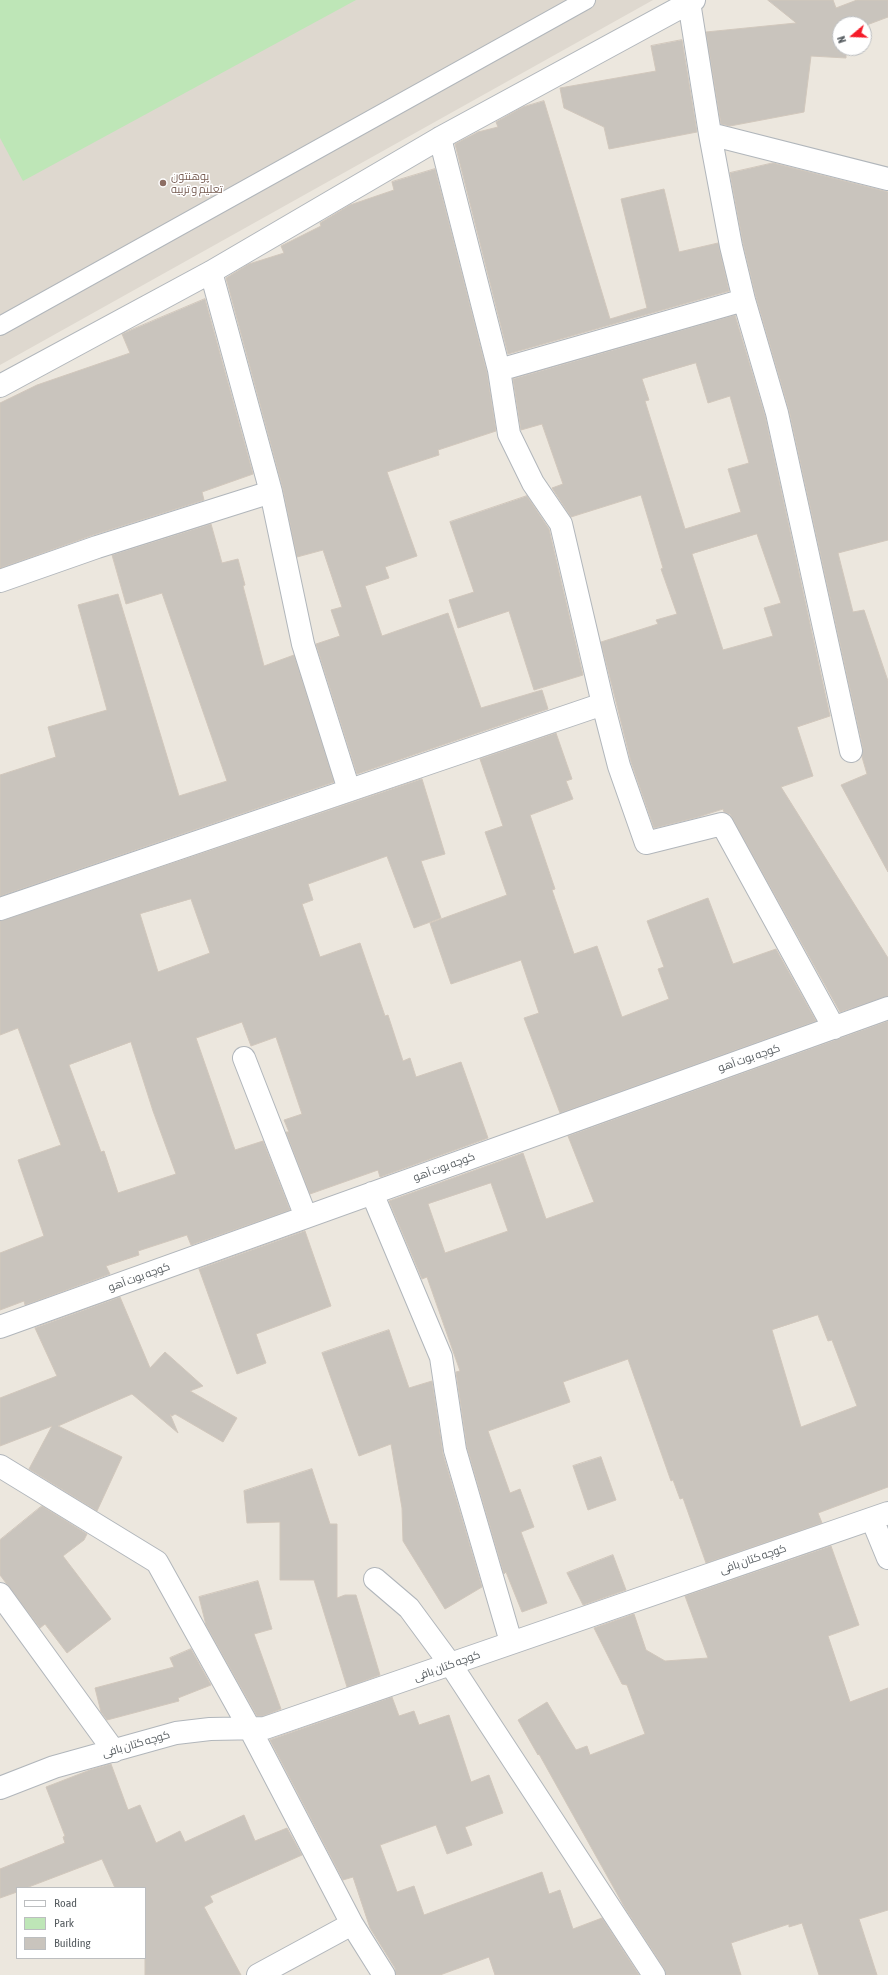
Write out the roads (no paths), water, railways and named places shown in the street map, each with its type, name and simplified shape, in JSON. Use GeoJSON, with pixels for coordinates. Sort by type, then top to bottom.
{"type":"FeatureCollection","features":[{"type":"Feature","properties":{"kind":"street"},"geometry":{"type":"LineString","coordinates":[[0,386],[211,272],[440,138],[692,1],[710,134],[731,246],[744,300],[777,414],[851,751]]}},
{"type":"Feature","properties":{"kind":"street"},"geometry":{"type":"LineString","coordinates":[[710,134],[888,179]]}},
{"type":"Feature","properties":{"kind":"street"},"geometry":{"type":"LineString","coordinates":[[440,138],[498,370],[510,434],[533,483],[561,524],[619,766],[646,843],[722,824],[834,1028]]}},
{"type":"Feature","properties":{"kind":"street"},"geometry":{"type":"LineString","coordinates":[[211,272],[271,492],[303,644],[349,790]]}},
{"type":"Feature","properties":{"kind":"street"},"geometry":{"type":"LineString","coordinates":[[498,370],[744,300]]}},
{"type":"Feature","properties":{"kind":"street"},"geometry":{"type":"LineString","coordinates":[[0,581],[97,547],[271,492]]}},
{"type":"Feature","properties":{"kind":"street"},"geometry":{"type":"LineString","coordinates":[[0,909],[603,704]]}},
{"type":"Feature","properties":{"kind":"street","name":"کوچه بوت آهو"},"geometry":{"type":"LineString","coordinates":[[0,1327],[888,1008]]}},
{"type":"Feature","properties":{"kind":"street"},"geometry":{"type":"LineString","coordinates":[[244,1058],[306,1217]]}},
{"type":"Feature","properties":{"kind":"street"},"geometry":{"type":"LineString","coordinates":[[372,1193],[441,1357],[455,1450],[511,1642]]}},
{"type":"Feature","properties":{"kind":"street"},"geometry":{"type":"LineString","coordinates":[[0,1466],[157,1562],[250,1729],[352,1924],[384,1975]]}},
{"type":"Feature","properties":{"kind":"street"},"geometry":{"type":"LineString","coordinates":[[880,1516],[888,1558]]}},
{"type":"Feature","properties":{"kind":"street","name":"کوچه کتان بافی"},"geometry":{"type":"LineString","coordinates":[[0,1788],[54,1767],[176,1733],[210,1729],[265,1728],[880,1516]]}},
{"type":"Feature","properties":{"kind":"street"},"geometry":{"type":"LineString","coordinates":[[376,1580],[409,1608],[451,1665],[654,1975]]}},
{"type":"Feature","properties":{"kind":"street"},"geometry":{"type":"LineString","coordinates":[[0,1594],[114,1751]]}},
{"type":"Feature","properties":{"kind":"street"},"geometry":{"type":"LineString","coordinates":[[258,1975],[352,1924]]}},
{"type":"Feature","properties":{"kind":"lane"},"geometry":{"type":"LineString","coordinates":[[0,326],[586,0]]}},
{"type":"Feature","properties":{"kind":"place","name":"پوهنتون تعلیم و تربیه"},"geometry":{"type":"Point","coordinates":[163,183]}}]}
